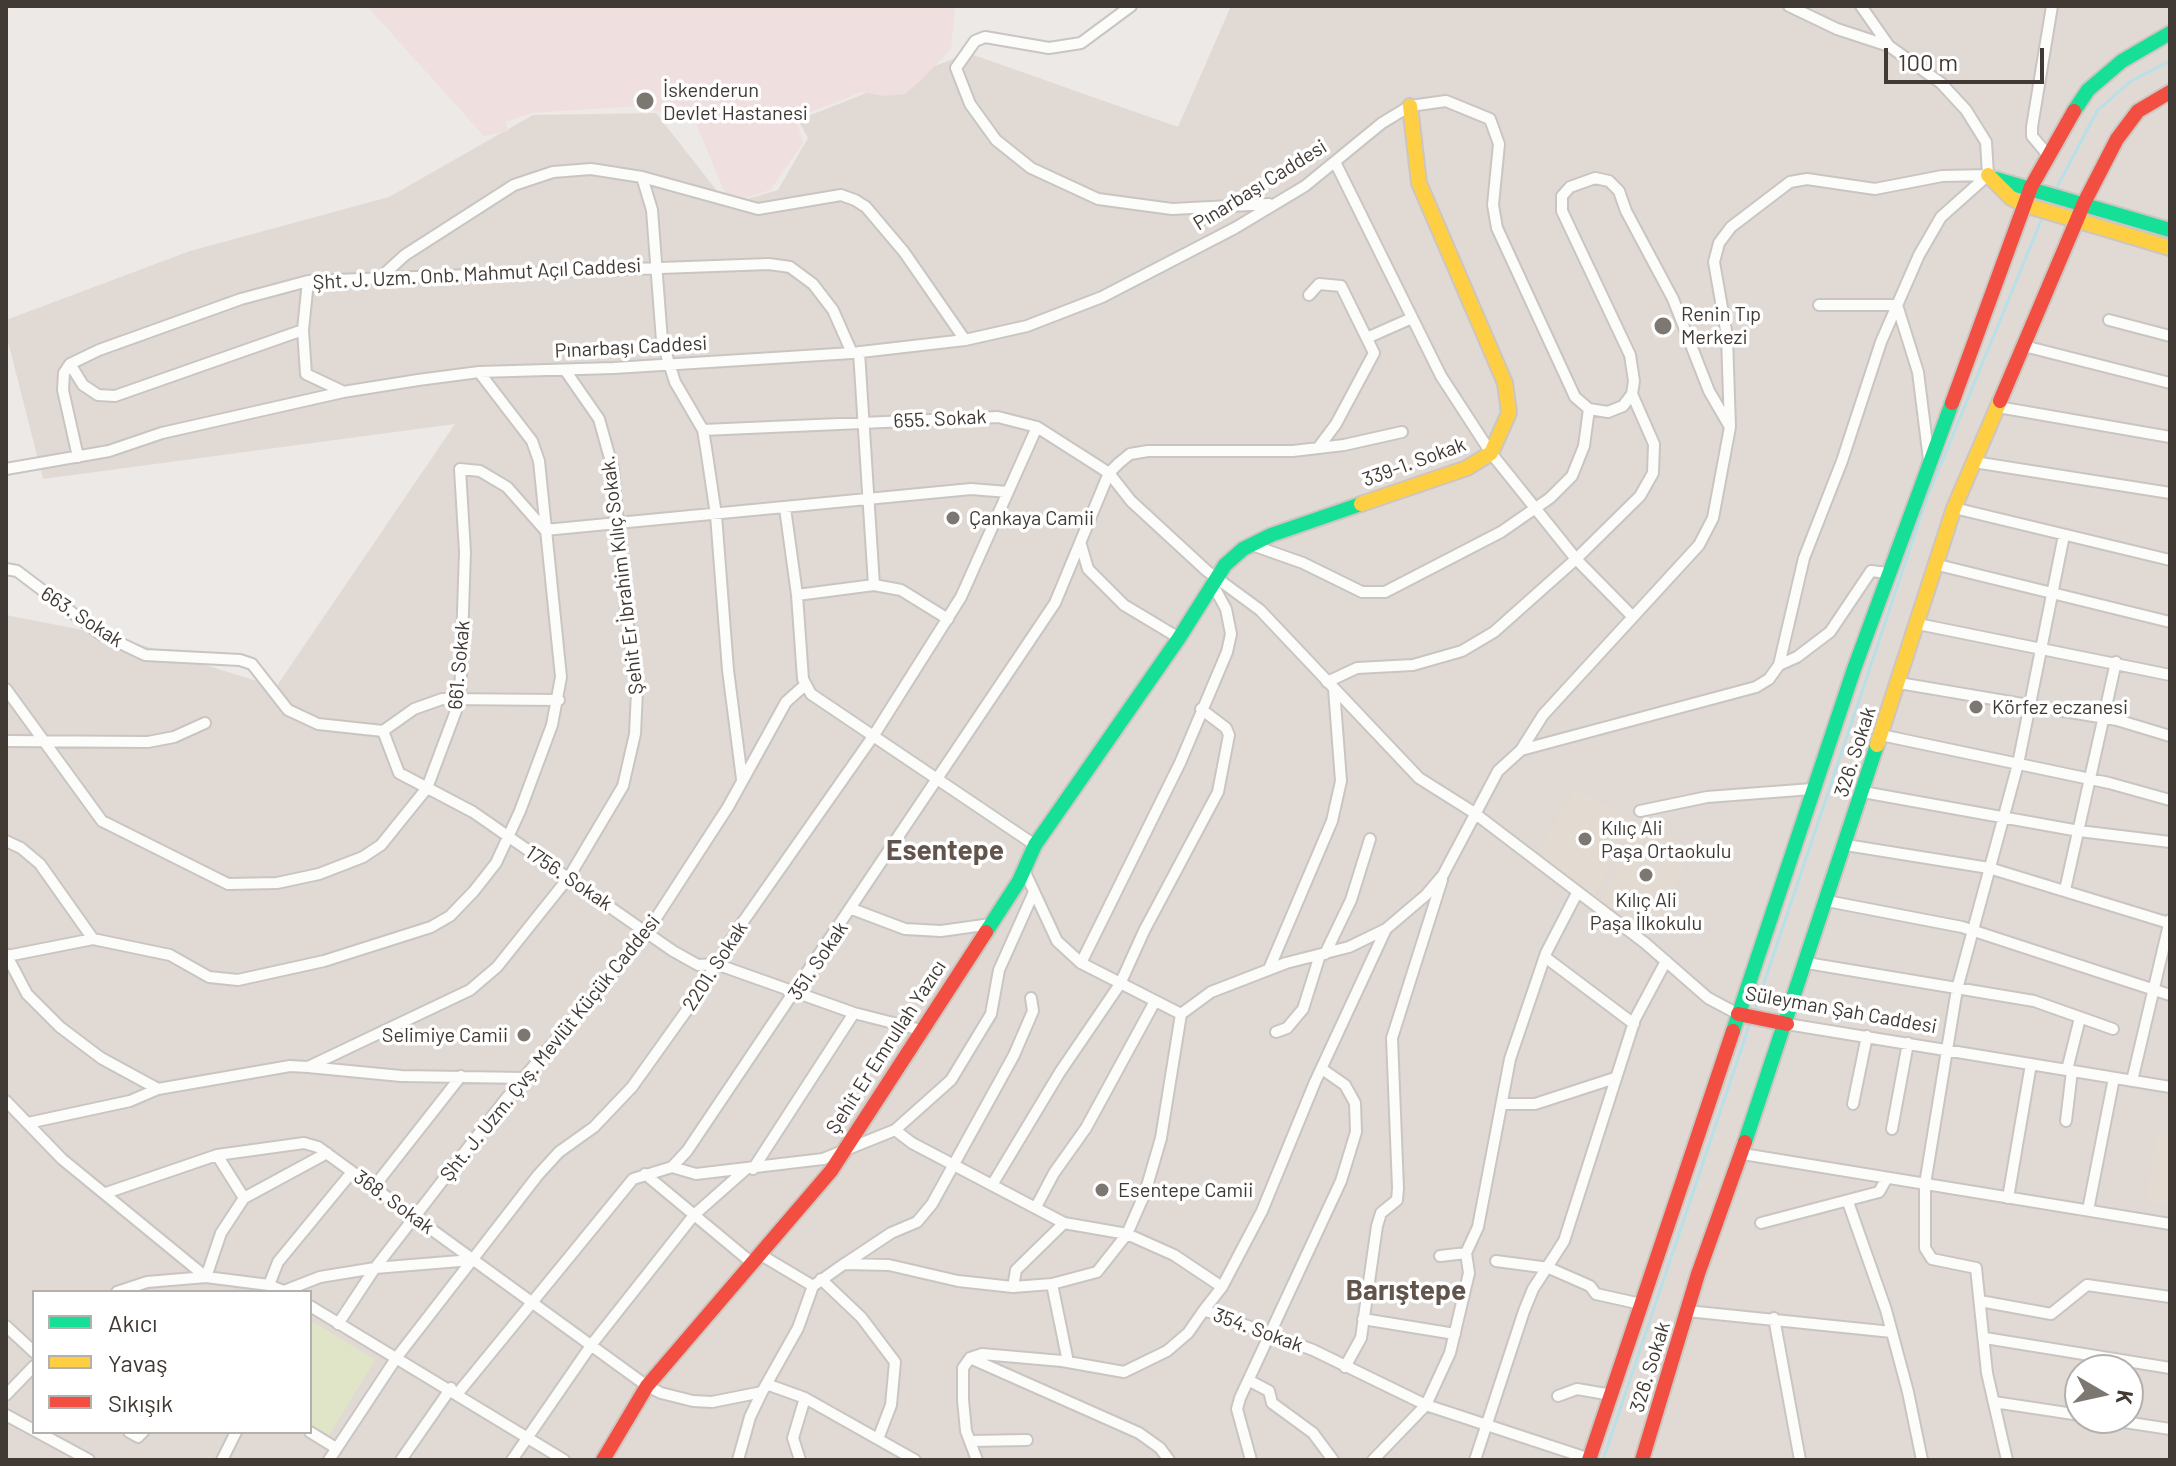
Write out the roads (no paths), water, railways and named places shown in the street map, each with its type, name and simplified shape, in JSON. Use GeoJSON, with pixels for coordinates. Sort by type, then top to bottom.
{"type":"FeatureCollection","features":[{"type":"Feature","properties":{"kind":"street"},"geometry":{"type":"LineString","coordinates":[[1131,6],[1081,43],[1049,48],[985,37],[975,41],[956,68],[970,104],[996,140],[1031,168],[1098,199],[1172,209],[1271,204]]}},
{"type":"Feature","properties":{"kind":"street"},"geometry":{"type":"LineString","coordinates":[[1789,6],[1837,29],[1889,46],[1941,83],[1966,110],[1986,142],[1988,175],[2011,198],[2025,205],[2170,248]]}},
{"type":"Feature","properties":{"kind":"street"},"geometry":{"type":"LineString","coordinates":[[1861,6],[1889,46]]}},
{"type":"Feature","properties":{"kind":"street"},"geometry":{"type":"LineString","coordinates":[[2047,154],[2032,136],[2032,127],[2052,6]]}},
{"type":"Feature","properties":{"kind":"street","name":"326. Sokak"},"geometry":{"type":"LineString","coordinates":[[1590,1460],[1812,789],[1929,460],[2031,187],[2047,154],[2088,90],[2122,61],[2170,33]]}},
{"type":"Feature","properties":{"kind":"street","name":"326. Sokak"},"geometry":{"type":"LineString","coordinates":[[1642,1460],[1687,1311],[1787,1024],[1954,508],[2024,346],[2070,219],[2084,203],[2117,139],[2138,111],[2170,92]]}},
{"type":"Feature","properties":{"kind":"street","name":"Pınarbaşı Caddesi"},"geometry":{"type":"LineString","coordinates":[[6,469],[109,451],[162,433],[343,392],[479,372],[668,365],[856,353],[965,340],[1027,326],[1102,297],[1235,228],[1336,164],[1382,123],[1410,106],[1446,101],[1490,119],[1499,144],[1493,205],[1497,228],[1575,397],[1589,409]]}},
{"type":"Feature","properties":{"kind":"street","name":"339-1. Sokak"},"geometry":{"type":"LineString","coordinates":[[1179,638],[1213,580],[1225,565],[1252,545],[1321,516],[1467,468],[1491,453],[1509,413],[1505,383],[1419,183],[1410,106]]}},
{"type":"Feature","properties":{"kind":"street"},"geometry":{"type":"LineString","coordinates":[[1336,164],[1441,376],[1491,453],[1576,559],[1633,617]]}},
{"type":"Feature","properties":{"kind":"street"},"geometry":{"type":"LineString","coordinates":[[382,276],[405,255],[514,185],[553,172],[591,169],[642,177],[758,209],[841,195],[866,207],[933,290],[965,340]]}},
{"type":"Feature","properties":{"kind":"street"},"geometry":{"type":"LineString","coordinates":[[1521,750],[1756,687],[1769,679],[1779,665],[1804,558],[1897,305],[1919,255],[1941,217],[1988,175]]}},
{"type":"Feature","properties":{"kind":"street"},"geometry":{"type":"LineString","coordinates":[[1345,1367],[1361,1338],[1381,1213],[1397,1200],[1392,1038],[1443,875],[1473,812],[1498,771],[1521,750],[1543,715],[1699,545],[1713,518],[1730,427],[1727,336],[1714,262],[1719,243],[1731,227],[1790,182],[1807,179],[1875,189],[1942,176],[1988,175],[2007,184],[2031,187],[2170,230]]}},
{"type":"Feature","properties":{"kind":"street"},"geometry":{"type":"LineString","coordinates":[[642,177],[652,210],[662,341],[668,365],[703,430],[716,515],[728,670],[742,779]]}},
{"type":"Feature","properties":{"kind":"street"},"geometry":{"type":"LineString","coordinates":[[1252,545],[1303,563],[1362,592],[1385,592],[1501,532],[1572,476],[1584,446],[1589,409],[1608,412],[1623,406],[1632,394],[1634,381],[1630,355],[1562,211],[1562,196],[1570,187],[1595,178],[1609,181],[1619,191],[1626,211],[1673,299],[1709,391],[1730,427]]}},
{"type":"Feature","properties":{"kind":"street","name":"Şht. J. Uzm. Onb. Mahmut Açıl Caddesi"},"geometry":{"type":"LineString","coordinates":[[70,364],[99,350],[241,299],[308,281],[656,265],[769,264],[790,267],[813,284],[833,310],[856,353],[874,585]]}},
{"type":"Feature","properties":{"kind":"street"},"geometry":{"type":"LineString","coordinates":[[308,281],[303,330],[306,374],[319,383],[343,392]]}},
{"type":"Feature","properties":{"kind":"street"},"geometry":{"type":"LineString","coordinates":[[1309,295],[1319,284],[1341,286],[1369,337],[1374,353],[1336,424],[1318,448]]}},
{"type":"Feature","properties":{"kind":"street"},"geometry":{"type":"LineString","coordinates":[[1819,305],[1897,305]]}},
{"type":"Feature","properties":{"kind":"street"},"geometry":{"type":"LineString","coordinates":[[1897,305],[1918,372],[1929,460]]}},
{"type":"Feature","properties":{"kind":"street"},"geometry":{"type":"LineString","coordinates":[[1369,337],[1412,318]]}},
{"type":"Feature","properties":{"kind":"street"},"geometry":{"type":"LineString","coordinates":[[2109,320],[2170,336]]}},
{"type":"Feature","properties":{"kind":"street"},"geometry":{"type":"LineString","coordinates":[[78,457],[63,390],[64,373],[70,364],[83,385],[98,395],[115,396],[303,330]]}},
{"type":"Feature","properties":{"kind":"street"},"geometry":{"type":"LineString","coordinates":[[2024,346],[2170,383]]}},
{"type":"Feature","properties":{"kind":"street","name":"Şehit Er İbrahim Kılıç Sokak."},"geometry":{"type":"LineString","coordinates":[[28,1123],[130,1101],[158,1089],[290,1066],[308,1067],[470,990],[497,967],[569,877],[623,786],[635,734],[637,691],[613,469],[599,419],[565,370]]}},
{"type":"Feature","properties":{"kind":"street"},"geometry":{"type":"LineString","coordinates":[[158,1089],[101,1058],[60,1027],[27,994],[6,955],[93,939],[170,955],[209,977],[238,980],[308,965],[431,927],[450,916],[474,891],[509,838],[559,700],[561,677],[539,461],[532,441],[479,372]]}},
{"type":"Feature","properties":{"kind":"street"},"geometry":{"type":"LineString","coordinates":[[1269,969],[1332,821],[1341,781],[1331,686],[1357,668],[1413,665],[1462,651],[1494,632],[1576,559],[1640,496],[1653,473],[1654,444],[1632,394]]}},
{"type":"Feature","properties":{"kind":"street"},"geometry":{"type":"LineString","coordinates":[[1998,407],[2170,437]]}},
{"type":"Feature","properties":{"kind":"street","name":"655. Sokak"},"geometry":{"type":"LineString","coordinates":[[703,430],[998,417],[1037,427],[1109,473],[1131,501],[1213,580],[1260,610],[1331,686]]}},
{"type":"Feature","properties":{"kind":"street","name":"2201. Sokak"},"geometry":{"type":"LineString","coordinates":[[329,1460],[397,1357],[559,1152],[594,1127],[632,1087],[874,735],[948,619],[1037,427]]}},
{"type":"Feature","properties":{"kind":"street"},"geometry":{"type":"LineString","coordinates":[[1109,473],[1130,454],[1148,451],[1200,453],[1318,448],[1402,432]]}},
{"type":"Feature","properties":{"kind":"street"},"geometry":{"type":"LineString","coordinates":[[1974,462],[2170,493]]}},
{"type":"Feature","properties":{"kind":"street","name":"661. Sokak"},"geometry":{"type":"LineString","coordinates":[[43,740],[102,821],[228,884],[258,885],[305,877],[363,857],[381,845],[427,788],[460,700],[465,552],[460,469],[480,471],[507,487],[545,530]]}},
{"type":"Feature","properties":{"kind":"street","name":"351. Sokak"},"geometry":{"type":"LineString","coordinates":[[672,1167],[795,994],[1055,603],[1109,473]]}},
{"type":"Feature","properties":{"kind":"street"},"geometry":{"type":"LineString","coordinates":[[545,530],[619,526],[986,488],[1008,492]]}},
{"type":"Feature","properties":{"kind":"street"},"geometry":{"type":"LineString","coordinates":[[785,508],[805,685],[811,694],[1035,845]]}},
{"type":"Feature","properties":{"kind":"street"},"geometry":{"type":"LineString","coordinates":[[1954,508],[2170,560]]}},
{"type":"Feature","properties":{"kind":"street"},"geometry":{"type":"LineString","coordinates":[[2007,1460],[1994,1402],[1976,1268],[1932,1259],[1925,1248],[1925,1184],[1957,989],[2018,764],[2042,649],[2050,591],[2064,535]]}},
{"type":"Feature","properties":{"kind":"street"},"geometry":{"type":"LineString","coordinates":[[1081,545],[1088,569],[1124,605],[1179,638]]}},
{"type":"Feature","properties":{"kind":"street"},"geometry":{"type":"LineString","coordinates":[[1938,565],[2170,622]]}},
{"type":"Feature","properties":{"kind":"street","name":"663. Sokak"},"geometry":{"type":"LineString","coordinates":[[6,569],[17,571],[99,633],[145,655],[240,660],[252,664],[288,710],[299,716],[318,724],[383,731]]}},
{"type":"Feature","properties":{"kind":"street"},"geometry":{"type":"LineString","coordinates":[[1779,665],[1797,657],[1830,632],[1871,571],[1888,573]]}},
{"type":"Feature","properties":{"kind":"street"},"geometry":{"type":"LineString","coordinates":[[1081,963],[1180,763],[1227,652],[1231,634],[1226,609],[1213,580]]}},
{"type":"Feature","properties":{"kind":"street"},"geometry":{"type":"LineString","coordinates":[[797,595],[874,585],[901,590],[948,619]]}},
{"type":"Feature","properties":{"kind":"street"},"geometry":{"type":"LineString","coordinates":[[1918,624],[2170,675]]}},
{"type":"Feature","properties":{"kind":"street","name":"Şehit Er Emrullah Yazıcı"},"geometry":{"type":"LineString","coordinates":[[603,1460],[647,1386],[843,1151],[991,924],[1024,870],[1035,845],[1179,638]]}},
{"type":"Feature","properties":{"kind":"street"},"geometry":{"type":"LineString","coordinates":[[2065,890],[2116,662]]}},
{"type":"Feature","properties":{"kind":"street"},"geometry":{"type":"LineString","coordinates":[[1899,683],[2103,717],[2170,736]]}},
{"type":"Feature","properties":{"kind":"street","name":"Şht. J. Uzm. Çvş. Mevlüt Küçük Caddesi"},"geometry":{"type":"LineString","coordinates":[[338,1324],[414,1217],[647,932],[786,702],[805,685]]}},
{"type":"Feature","properties":{"kind":"street","name":"Süleyman Şah Caddesi"},"geometry":{"type":"LineString","coordinates":[[1331,686],[1419,778],[1473,812],[1576,895],[1666,961],[1708,998],[1738,1014],[2170,1087]]}},
{"type":"Feature","properties":{"kind":"street"},"geometry":{"type":"LineString","coordinates":[[6,689],[43,740]]}},
{"type":"Feature","properties":{"kind":"street"},"geometry":{"type":"LineString","coordinates":[[383,731],[414,709],[442,699],[559,700]]}},
{"type":"Feature","properties":{"kind":"street"},"geometry":{"type":"LineString","coordinates":[[992,1185],[1060,1072],[1120,984],[1150,919],[1218,792],[1229,735],[1226,728],[1201,709]]}},
{"type":"Feature","properties":{"kind":"street"},"geometry":{"type":"LineString","coordinates":[[6,741],[148,742],[174,737],[205,723]]}},
{"type":"Feature","properties":{"kind":"street","name":"1756. Sokak"},"geometry":{"type":"LineString","coordinates":[[383,731],[399,773],[473,812],[698,965],[716,964],[854,1013],[921,1030]]}},
{"type":"Feature","properties":{"kind":"street"},"geometry":{"type":"LineString","coordinates":[[1881,735],[2170,800]]}},
{"type":"Feature","properties":{"kind":"street"},"geometry":{"type":"LineString","coordinates":[[1640,811],[1707,797],[1812,789]]}},
{"type":"Feature","properties":{"kind":"street"},"geometry":{"type":"LineString","coordinates":[[1863,792],[2079,831],[2170,842]]}},
{"type":"Feature","properties":{"kind":"street"},"geometry":{"type":"LineString","coordinates":[[1276,1032],[1287,1028],[1303,1009],[1322,954],[1351,900],[1370,839]]}},
{"type":"Feature","properties":{"kind":"street"},"geometry":{"type":"LineString","coordinates":[[6,841],[21,848],[40,864],[93,939]]}},
{"type":"Feature","properties":{"kind":"street"},"geometry":{"type":"LineString","coordinates":[[1846,845],[1989,868],[2169,921],[2132,1081]]}},
{"type":"Feature","properties":{"kind":"street"},"geometry":{"type":"LineString","coordinates":[[1024,870],[1057,941],[1081,963],[1154,1003],[1181,1014]]}},
{"type":"Feature","properties":{"kind":"street"},"geometry":{"type":"LineString","coordinates":[[844,1264],[889,1265],[958,1281],[1013,1287],[1052,1284],[1097,1272],[1127,1234],[1161,1138],[1181,1014],[1201,997],[1269,969],[1349,947],[1386,929],[1426,895],[1443,875]]}},
{"type":"Feature","properties":{"kind":"street"},"geometry":{"type":"LineString","coordinates":[[401,1460],[454,1391],[633,1179],[672,1167],[696,1174],[823,1159],[895,1130],[951,1080],[991,1014],[999,970],[1033,894]]}},
{"type":"Feature","properties":{"kind":"street"},"geometry":{"type":"LineString","coordinates":[[1373,1460],[1426,1405],[1455,1334],[1469,1273],[1466,1253],[1478,1227],[1510,1059],[1545,957],[1576,895]]}},
{"type":"Feature","properties":{"kind":"street"},"geometry":{"type":"LineString","coordinates":[[1827,901],[1971,930],[2170,995]]}},
{"type":"Feature","properties":{"kind":"street"},"geometry":{"type":"LineString","coordinates":[[852,909],[905,929],[941,931],[991,924]]}},
{"type":"Feature","properties":{"kind":"street"},"geometry":{"type":"LineString","coordinates":[[1222,1287],[1262,1211],[1386,929]]}},
{"type":"Feature","properties":{"kind":"street"},"geometry":{"type":"LineString","coordinates":[[1545,957],[1634,1024]]}},
{"type":"Feature","properties":{"kind":"street"},"geometry":{"type":"LineString","coordinates":[[1475,1460],[1524,1311],[1533,1289],[1564,1241],[1634,1024],[1666,961]]}},
{"type":"Feature","properties":{"kind":"street"},"geometry":{"type":"LineString","coordinates":[[1807,963],[2034,1001],[2113,1029]]}},
{"type":"Feature","properties":{"kind":"street"},"geometry":{"type":"LineString","coordinates":[[738,1460],[750,1417],[798,1328],[817,1282],[891,1233],[917,1222],[932,1204],[1014,1055],[1033,1011],[1031,998]]}},
{"type":"Feature","properties":{"kind":"street"},"geometry":{"type":"LineString","coordinates":[[1036,1207],[1054,1173],[1086,1128],[1154,1003]]}},
{"type":"Feature","properties":{"kind":"street"},"geometry":{"type":"LineString","coordinates":[[512,1460],[592,1344],[694,1215],[749,1170],[854,1013]]}},
{"type":"Feature","properties":{"kind":"street"},"geometry":{"type":"LineString","coordinates":[[2066,1121],[2070,1070],[2080,1018]]}},
{"type":"Feature","properties":{"kind":"street"},"geometry":{"type":"LineString","coordinates":[[1853,1104],[1867,1036]]}},
{"type":"Feature","properties":{"kind":"street"},"geometry":{"type":"LineString","coordinates":[[1892,1129],[1908,1043]]}},
{"type":"Feature","properties":{"kind":"street"},"geometry":{"type":"LineString","coordinates":[[2008,1198],[2031,1064]]}},
{"type":"Feature","properties":{"kind":"street"},"geometry":{"type":"LineString","coordinates":[[308,1067],[401,1076],[525,1078]]}},
{"type":"Feature","properties":{"kind":"street"},"geometry":{"type":"LineString","coordinates":[[1251,1460],[1237,1409],[1268,1332],[1341,1181],[1356,1132],[1355,1103],[1345,1085],[1322,1069]]}},
{"type":"Feature","properties":{"kind":"street"},"geometry":{"type":"LineString","coordinates":[[373,1188],[461,1076]]}},
{"type":"Feature","properties":{"kind":"street"},"geometry":{"type":"LineString","coordinates":[[1502,1104],[1535,1104],[1615,1078]]}},
{"type":"Feature","properties":{"kind":"street"},"geometry":{"type":"LineString","coordinates":[[2088,1210],[2114,1078]]}},
{"type":"Feature","properties":{"kind":"street"},"geometry":{"type":"LineString","coordinates":[[6,1101],[62,1159],[206,1277]]}},
{"type":"Feature","properties":{"kind":"street","name":"354. Sokak"},"geometry":{"type":"LineString","coordinates":[[895,1130],[912,1143],[1064,1223],[1127,1234],[1174,1255],[1222,1287],[1204,1310],[1268,1332],[1426,1405],[1590,1460]]}},
{"type":"Feature","properties":{"kind":"street","name":"368. Sokak"},"geometry":{"type":"LineString","coordinates":[[106,1193],[217,1155],[304,1143],[327,1153],[647,1386]]}},
{"type":"Feature","properties":{"kind":"street"},"geometry":{"type":"LineString","coordinates":[[206,1277],[221,1233],[244,1198],[327,1153]]}},
{"type":"Feature","properties":{"kind":"street"},"geometry":{"type":"LineString","coordinates":[[1743,1154],[2170,1224]]}},
{"type":"Feature","properties":{"kind":"street"},"geometry":{"type":"LineString","coordinates":[[217,1155],[244,1198]]}},
{"type":"Feature","properties":{"kind":"street"},"geometry":{"type":"LineString","coordinates":[[269,1285],[278,1262],[352,1172]]}},
{"type":"Feature","properties":{"kind":"street"},"geometry":{"type":"LineString","coordinates":[[645,1174],[694,1215],[756,1259],[817,1282],[861,1317],[895,1362],[891,1405],[878,1439]]}},
{"type":"Feature","properties":{"kind":"street"},"geometry":{"type":"LineString","coordinates":[[1761,1223],[1879,1192],[1887,1178]]}},
{"type":"Feature","properties":{"kind":"street"},"geometry":{"type":"LineString","coordinates":[[1848,1202],[1892,1332],[1922,1460]]}},
{"type":"Feature","properties":{"kind":"street"},"geometry":{"type":"LineString","coordinates":[[1013,1287],[1016,1270],[1064,1223]]}},
{"type":"Feature","properties":{"kind":"street"},"geometry":{"type":"LineString","coordinates":[[1440,1256],[1466,1253]]}},
{"type":"Feature","properties":{"kind":"street"},"geometry":{"type":"LineString","coordinates":[[288,1290],[320,1277],[375,1268],[472,1260]]}},
{"type":"Feature","properties":{"kind":"street"},"geometry":{"type":"LineString","coordinates":[[1496,1261],[1549,1268],[1590,1286],[1596,1294],[1641,1304]]}},
{"type":"Feature","properties":{"kind":"street"},"geometry":{"type":"LineString","coordinates":[[123,1290],[147,1282],[206,1277],[239,1287],[269,1285],[282,1290]]}},
{"type":"Feature","properties":{"kind":"street"},"geometry":{"type":"LineString","coordinates":[[1052,1284],[1068,1362]]}},
{"type":"Feature","properties":{"kind":"street"},"geometry":{"type":"LineString","coordinates":[[1980,1301],[2051,1314],[2087,1285],[2170,1297]]}},
{"type":"Feature","properties":{"kind":"street"},"geometry":{"type":"LineString","coordinates":[[312,1309],[454,1391],[564,1460]]}},
{"type":"Feature","properties":{"kind":"street"},"geometry":{"type":"LineString","coordinates":[[977,1460],[966,1431],[963,1368],[970,1358],[982,1354],[1068,1362],[1124,1372],[1167,1351],[1188,1333],[1204,1310]]}},
{"type":"Feature","properties":{"kind":"street"},"geometry":{"type":"LineString","coordinates":[[1687,1311],[1892,1332]]}},
{"type":"Feature","properties":{"kind":"street"},"geometry":{"type":"LineString","coordinates":[[1774,1318],[1800,1460]]}},
{"type":"Feature","properties":{"kind":"street"},"geometry":{"type":"LineString","coordinates":[[1363,1319],[1455,1334]]}},
{"type":"Feature","properties":{"kind":"street"},"geometry":{"type":"LineString","coordinates":[[6,1326],[32,1350]]}},
{"type":"Feature","properties":{"kind":"street"},"geometry":{"type":"LineString","coordinates":[[1985,1338],[2170,1368]]}},
{"type":"Feature","properties":{"kind":"street"},"geometry":{"type":"LineString","coordinates":[[970,1358],[1139,1433],[1160,1448],[1169,1460]]}},
{"type":"Feature","properties":{"kind":"street"},"geometry":{"type":"LineString","coordinates":[[6,1395],[32,1373]]}},
{"type":"Feature","properties":{"kind":"street"},"geometry":{"type":"LineString","coordinates":[[1250,1381],[1269,1391],[1272,1403],[1313,1433],[1333,1460]]}},
{"type":"Feature","properties":{"kind":"street"},"geometry":{"type":"LineString","coordinates":[[647,1386],[673,1396],[712,1402],[766,1388],[805,1398],[915,1460]]}},
{"type":"Feature","properties":{"kind":"street"},"geometry":{"type":"LineString","coordinates":[[1558,1396],[1577,1389],[1612,1395]]}},
{"type":"Feature","properties":{"kind":"street"},"geometry":{"type":"LineString","coordinates":[[800,1460],[793,1438],[805,1398]]}},
{"type":"Feature","properties":{"kind":"street"},"geometry":{"type":"LineString","coordinates":[[1994,1402],[2064,1413]]}},
{"type":"Feature","properties":{"kind":"street"},"geometry":{"type":"LineString","coordinates":[[6,1415],[32,1429]]}},
{"type":"Feature","properties":{"kind":"street"},"geometry":{"type":"LineString","coordinates":[[2144,1425],[2170,1429]]}},
{"type":"Feature","properties":{"kind":"street"},"geometry":{"type":"LineString","coordinates":[[312,1433],[336,1448]]}},
{"type":"Feature","properties":{"kind":"street"},"geometry":{"type":"LineString","coordinates":[[41,1434],[89,1460]]}},
{"type":"Feature","properties":{"kind":"street"},"geometry":{"type":"LineString","coordinates":[[222,1460],[235,1434]]}},
{"type":"Feature","properties":{"kind":"street"},"geometry":{"type":"LineString","coordinates":[[970,1441],[1027,1440]]}},
{"type":"Feature","properties":{"kind":"waterway"},"geometry":{"type":"LineString","coordinates":[[2055,191],[2097,111],[2131,81],[2170,61]]}},
{"type":"Feature","properties":{"kind":"waterway"},"geometry":{"type":"LineString","coordinates":[[1754,1013],[1927,498],[2043,216]]}},
{"type":"Feature","properties":{"kind":"waterway"},"geometry":{"type":"LineString","coordinates":[[1603,1460],[1751,1020]]}},
{"type":"Feature","properties":{"kind":"place","name":"İskenderun Devlet Hastanesi"},"geometry":{"type":"Point","coordinates":[645,101]}},
{"type":"Feature","properties":{"kind":"place","name":"Renin Tıp Merkezi"},"geometry":{"type":"Point","coordinates":[1663,326]}},
{"type":"Feature","properties":{"kind":"place","name":"Çankaya Camii"},"geometry":{"type":"Point","coordinates":[953,518]}},
{"type":"Feature","properties":{"kind":"place","name":"Körfez eczanesi"},"geometry":{"type":"Point","coordinates":[1976,707]}},
{"type":"Feature","properties":{"kind":"place","name":"Kılıç Ali Paşa Ortaokulu"},"geometry":{"type":"Point","coordinates":[1585,839]}},
{"type":"Feature","properties":{"kind":"place","name":"Kılıç Ali Paşa İlkokulu"},"geometry":{"type":"Point","coordinates":[1646,875]}},
{"type":"Feature","properties":{"kind":"place","name":"Selimiye Camii"},"geometry":{"type":"Point","coordinates":[524,1035]}},
{"type":"Feature","properties":{"kind":"place","name":"Esentepe Camii"},"geometry":{"type":"Point","coordinates":[1102,1190]}},
{"type":"Feature","properties":{"kind":"district","name":"Esentepe"},"geometry":{"type":"Point","coordinates":[945,851]}},
{"type":"Feature","properties":{"kind":"district","name":"Barıştepe"},"geometry":{"type":"Point","coordinates":[1406,1291]}}]}
